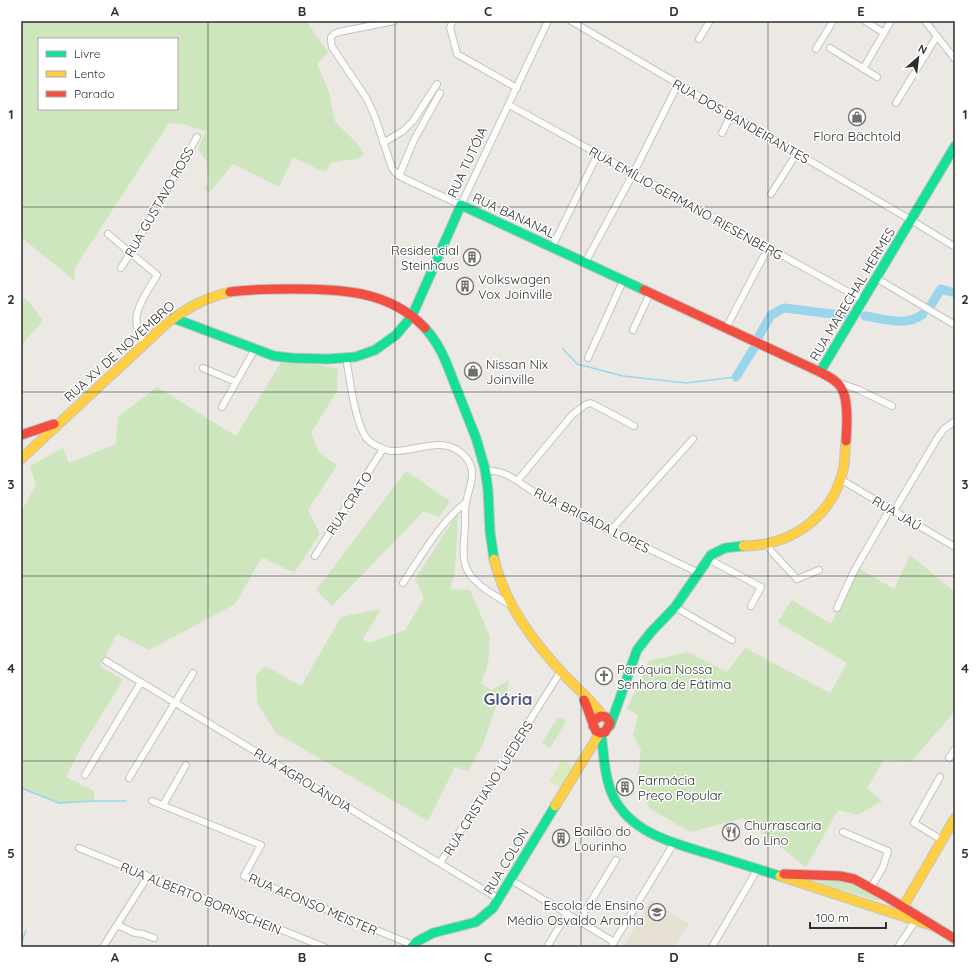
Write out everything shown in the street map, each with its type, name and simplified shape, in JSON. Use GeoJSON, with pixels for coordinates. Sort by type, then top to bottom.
{"type":"FeatureCollection","features":[{"type":"Feature","properties":{"kind":"main road","name":"RUA MARECHAL HERMES"},"geometry":{"type":"LineString","coordinates":[[839,384],[830,376],[820,372],[954,150]]}},
{"type":"Feature","properties":{"kind":"main road","name":"RUA BANANAL"},"geometry":{"type":"LineString","coordinates":[[461,205],[820,372]]}},
{"type":"Feature","properties":{"kind":"main road","name":"RUA TUTÓIA"},"geometry":{"type":"LineString","coordinates":[[173,318],[277,356],[292,358],[346,358],[365,354],[378,348],[406,326],[412,316],[461,205]]}},
{"type":"Feature","properties":{"kind":"main road","name":"RUA XV DE NOVEMBRO"},"geometry":{"type":"LineString","coordinates":[[21,459],[173,318],[189,306],[211,296],[226,292],[319,289],[357,292],[391,302],[412,316],[429,333],[441,350],[478,440],[486,470],[488,486],[491,548],[498,576],[511,605],[528,634],[561,672],[609,721],[601,729]]}},
{"type":"Feature","properties":{"kind":"main road"},"geometry":{"type":"LineString","coordinates":[[601,729],[618,702],[641,643],[675,607],[708,559],[717,550],[724,547],[751,546],[766,543],[792,534],[814,521],[830,499],[840,479],[845,460],[846,403],[845,394],[839,384]]}},
{"type":"Feature","properties":{"kind":"main road","name":"RUA XV DE NOVEMBRO"},"geometry":{"type":"LineString","coordinates":[[21,435],[39,430],[61,421]]}},
{"type":"Feature","properties":{"kind":"main road","name":"RUA XV DE NOVEMBRO"},"geometry":{"type":"LineString","coordinates":[[581,693],[591,716],[601,729],[605,754],[605,769],[609,785],[622,811],[632,822],[646,832],[674,843],[936,927]]}},
{"type":"Feature","properties":{"kind":"main road"},"geometry":{"type":"LineString","coordinates":[[601,729],[596,718],[604,716],[618,702]]}},
{"type":"Feature","properties":{"kind":"main road","name":"RUA COLON"},"geometry":{"type":"LineString","coordinates":[[412,946],[425,936],[477,921],[487,913],[499,899],[511,880],[601,729]]}},
{"type":"Feature","properties":{"kind":"main road"},"geometry":{"type":"LineString","coordinates":[[903,906],[955,818]]}},
{"type":"Feature","properties":{"kind":"main road","name":"RUA XV DE NOVEMBRO"},"geometry":{"type":"LineString","coordinates":[[768,873],[846,877],[854,879],[903,906],[955,939]]}},
{"type":"Feature","properties":{"kind":"main road"},"geometry":{"type":"LineString","coordinates":[[812,887],[818,877],[824,876]]}},
{"type":"Feature","properties":{"kind":"main road"},"geometry":{"type":"LineString","coordinates":[[877,907],[886,903],[885,896]]}},
{"type":"Feature","properties":{"kind":"street"},"geometry":{"type":"LineString","coordinates":[[394,21],[339,32],[334,34],[330,41],[371,108],[392,168],[399,176],[414,140],[440,93]]}},
{"type":"Feature","properties":{"kind":"street"},"geometry":{"type":"LineString","coordinates":[[453,21],[450,27],[457,54],[517,88]]}},
{"type":"Feature","properties":{"kind":"street","name":"RUA TUTÓIA"},"geometry":{"type":"LineString","coordinates":[[461,205],[548,21]]}},
{"type":"Feature","properties":{"kind":"street"},"geometry":{"type":"LineString","coordinates":[[699,39],[710,21]]}},
{"type":"Feature","properties":{"kind":"street"},"geometry":{"type":"LineString","coordinates":[[816,49],[833,21]]}},
{"type":"Feature","properties":{"kind":"street"},"geometry":{"type":"LineString","coordinates":[[865,21],[884,33]]}},
{"type":"Feature","properties":{"kind":"street"},"geometry":{"type":"LineString","coordinates":[[864,69],[891,21]]}},
{"type":"Feature","properties":{"kind":"street"},"geometry":{"type":"LineString","coordinates":[[925,21],[955,59]]}},
{"type":"Feature","properties":{"kind":"street","name":"RUA DOS BANDEIRANTES"},"geometry":{"type":"LineString","coordinates":[[575,22],[955,247]]}},
{"type":"Feature","properties":{"kind":"street"},"geometry":{"type":"LineString","coordinates":[[896,103],[937,36]]}},
{"type":"Feature","properties":{"kind":"street"},"geometry":{"type":"LineString","coordinates":[[830,48],[877,77]]}},
{"type":"Feature","properties":{"kind":"street"},"geometry":{"type":"LineString","coordinates":[[383,143],[403,131],[413,121],[437,84]]}},
{"type":"Feature","properties":{"kind":"street"},"geometry":{"type":"LineString","coordinates":[[585,263],[633,174],[678,84]]}},
{"type":"Feature","properties":{"kind":"street","name":"RUA EMÍLIO GERMANO RIESENBERG"},"geometry":{"type":"LineString","coordinates":[[508,105],[863,300]]}},
{"type":"Feature","properties":{"kind":"street"},"geometry":{"type":"LineString","coordinates":[[722,133],[731,115]]}},
{"type":"Feature","properties":{"kind":"street","name":"RUA GUSTAVO ROSS"},"geometry":{"type":"LineString","coordinates":[[121,268],[197,137]]}},
{"type":"Feature","properties":{"kind":"street"},"geometry":{"type":"LineString","coordinates":[[771,194],[797,153]]}},
{"type":"Feature","properties":{"kind":"street"},"geometry":{"type":"LineString","coordinates":[[552,247],[598,154]]}},
{"type":"Feature","properties":{"kind":"street","name":"RUA BANANAL"},"geometry":{"type":"LineString","coordinates":[[399,176],[461,205]]}},
{"type":"Feature","properties":{"kind":"street"},"geometry":{"type":"LineString","coordinates":[[108,234],[157,275],[139,305],[137,312],[136,326],[145,343]]}},
{"type":"Feature","properties":{"kind":"street"},"geometry":{"type":"LineString","coordinates":[[726,328],[768,248]]}},
{"type":"Feature","properties":{"kind":"street"},"geometry":{"type":"LineString","coordinates":[[876,278],[955,325]]}},
{"type":"Feature","properties":{"kind":"street"},"geometry":{"type":"LineString","coordinates":[[588,358],[623,280]]}},
{"type":"Feature","properties":{"kind":"street"},"geometry":{"type":"LineString","coordinates":[[633,330],[650,293]]}},
{"type":"Feature","properties":{"kind":"street"},"geometry":{"type":"LineString","coordinates":[[222,407],[255,349]]}},
{"type":"Feature","properties":{"kind":"street"},"geometry":{"type":"LineString","coordinates":[[346,358],[357,417],[364,434],[370,442],[383,449],[392,451],[431,444],[447,446],[455,449],[467,459],[472,472],[472,479],[466,503],[464,554],[467,569],[470,575],[478,582],[498,598],[511,605]]}},
{"type":"Feature","properties":{"kind":"street"},"geometry":{"type":"LineString","coordinates":[[203,368],[236,382]]}},
{"type":"Feature","properties":{"kind":"street"},"geometry":{"type":"LineString","coordinates":[[839,384],[858,389],[892,406]]}},
{"type":"Feature","properties":{"kind":"street"},"geometry":{"type":"LineString","coordinates":[[518,480],[572,415],[585,404],[593,404],[634,426]]}},
{"type":"Feature","properties":{"kind":"street"},"geometry":{"type":"LineString","coordinates":[[837,608],[854,571],[938,437],[944,429],[955,421]]}},
{"type":"Feature","properties":{"kind":"street"},"geometry":{"type":"LineString","coordinates":[[611,530],[693,439]]}},
{"type":"Feature","properties":{"kind":"street","name":"RUA CRATO"},"geometry":{"type":"LineString","coordinates":[[315,556],[383,449]]}},
{"type":"Feature","properties":{"kind":"street","name":"RUA BRIGADA LOPES"},"geometry":{"type":"LineString","coordinates":[[486,470],[506,474],[518,480],[541,496],[698,573]]}},
{"type":"Feature","properties":{"kind":"street","name":"RUA JAÚ"},"geometry":{"type":"LineString","coordinates":[[840,479],[955,548]]}},
{"type":"Feature","properties":{"kind":"street"},"geometry":{"type":"LineString","coordinates":[[403,583],[444,523],[454,512],[466,503]]}},
{"type":"Feature","properties":{"kind":"street"},"geometry":{"type":"LineString","coordinates":[[766,543],[772,552],[797,579],[819,570]]}},
{"type":"Feature","properties":{"kind":"street"},"geometry":{"type":"LineString","coordinates":[[708,559],[761,588],[751,606]]}},
{"type":"Feature","properties":{"kind":"street"},"geometry":{"type":"LineString","coordinates":[[675,607],[732,640]]}},
{"type":"Feature","properties":{"kind":"street","name":"RUA AGROLÂNDIA"},"geometry":{"type":"LineString","coordinates":[[106,661],[499,899]]}},
{"type":"Feature","properties":{"kind":"street","name":"RUA CRISTIANO LUEDERS"},"geometry":{"type":"LineString","coordinates":[[440,863],[561,672]]}},
{"type":"Feature","properties":{"kind":"street"},"geometry":{"type":"LineString","coordinates":[[129,778],[193,673]]}},
{"type":"Feature","properties":{"kind":"street"},"geometry":{"type":"LineString","coordinates":[[85,775],[141,682]]}},
{"type":"Feature","properties":{"kind":"street"},"geometry":{"type":"LineString","coordinates":[[949,758],[955,749]]}},
{"type":"Feature","properties":{"kind":"street"},"geometry":{"type":"LineString","coordinates":[[163,805],[186,765]]}},
{"type":"Feature","properties":{"kind":"street"},"geometry":{"type":"LineString","coordinates":[[940,777],[914,823],[942,840]]}},
{"type":"Feature","properties":{"kind":"street","name":"RUA AFONSO MEISTER"},"geometry":{"type":"LineString","coordinates":[[152,801],[261,844],[244,876],[412,946]]}},
{"type":"Feature","properties":{"kind":"street"},"geometry":{"type":"LineString","coordinates":[[843,832],[888,851],[883,867],[871,888]]}},
{"type":"Feature","properties":{"kind":"street"},"geometry":{"type":"LineString","coordinates":[[511,880],[579,921],[613,945],[674,843]]}},
{"type":"Feature","properties":{"kind":"street","name":"RUA ALBERTO BORNSCHEIN"},"geometry":{"type":"LineString","coordinates":[[79,848],[324,947]]}},
{"type":"Feature","properties":{"kind":"street"},"geometry":{"type":"LineString","coordinates":[[579,921],[616,860]]}},
{"type":"Feature","properties":{"kind":"street"},"geometry":{"type":"LineString","coordinates":[[712,947],[757,870]]}},
{"type":"Feature","properties":{"kind":"street"},"geometry":{"type":"LineString","coordinates":[[103,947],[148,876]]}},
{"type":"Feature","properties":{"kind":"street"},"geometry":{"type":"LineString","coordinates":[[547,947],[567,914]]}},
{"type":"Feature","properties":{"kind":"street"},"geometry":{"type":"LineString","coordinates":[[898,947],[916,920]]}},
{"type":"Feature","properties":{"kind":"street"},"geometry":{"type":"LineString","coordinates":[[117,925],[135,933],[154,938]]}},
{"type":"Feature","properties":{"kind":"shaded area","name":"Escola de Ensino Médio Osvaldo Aranha"},"geometry":{"type":"Polygon","coordinates":[[[651,900],[689,924],[674,947],[623,947],[651,900]]]}},
{"type":"Feature","properties":{"kind":"green space"},"geometry":{"type":"Polygon","coordinates":[[[21,21],[309,21],[309,25],[328,52],[317,64],[329,92],[335,122],[356,142],[364,153],[360,158],[331,163],[326,171],[320,170],[293,157],[279,187],[233,164],[210,192],[203,189],[209,183],[206,161],[198,149],[206,131],[182,124],[169,123],[74,269],[75,281],[21,237],[21,21]]]}},
{"type":"Feature","properties":{"kind":"green space"},"geometry":{"type":"Polygon","coordinates":[[[21,296],[30,303],[43,321],[26,339],[21,349],[21,296]]]}},
{"type":"Feature","properties":{"kind":"green space"},"geometry":{"type":"Polygon","coordinates":[[[281,362],[309,363],[338,369],[337,391],[311,433],[319,453],[337,465],[308,510],[320,534],[294,573],[262,557],[235,604],[149,650],[117,634],[100,666],[123,680],[82,746],[66,777],[94,791],[94,801],[59,803],[21,788],[21,512],[36,485],[30,466],[63,448],[69,463],[116,444],[118,417],[157,387],[236,436],[281,362]]]}},
{"type":"Feature","properties":{"kind":"green space"},"geometry":{"type":"Polygon","coordinates":[[[406,471],[450,501],[439,517],[424,511],[332,606],[316,590],[406,471]]]}},
{"type":"Feature","properties":{"kind":"green space"},"geometry":{"type":"Polygon","coordinates":[[[458,513],[455,573],[450,589],[470,590],[490,637],[488,664],[481,683],[491,690],[509,680],[507,697],[496,707],[483,744],[468,771],[455,767],[428,821],[276,733],[257,703],[256,676],[265,666],[301,686],[341,617],[381,609],[363,639],[369,643],[405,630],[424,598],[415,579],[458,513]]]}},
{"type":"Feature","properties":{"kind":"green space"},"geometry":{"type":"Polygon","coordinates":[[[910,555],[955,592],[955,711],[912,761],[884,760],[867,788],[882,801],[858,815],[838,810],[806,867],[743,818],[690,832],[649,808],[637,781],[641,749],[633,735],[638,715],[627,709],[649,661],[688,652],[727,672],[745,648],[830,693],[847,663],[777,622],[792,600],[831,624],[860,569],[894,589],[910,555]]]}},
{"type":"Feature","properties":{"kind":"green space"},"geometry":{"type":"Polygon","coordinates":[[[558,717],[566,721],[550,748],[542,743],[558,717]]]}},
{"type":"Feature","properties":{"kind":"green space"},"geometry":{"type":"Polygon","coordinates":[[[562,760],[573,767],[560,787],[550,781],[562,760]]]}},
{"type":"Feature","properties":{"kind":"green space"},"geometry":{"type":"Polygon","coordinates":[[[818,879],[850,880],[881,899],[879,901],[819,883],[818,879]]]}},
{"type":"Feature","properties":{"kind":"waterway"},"geometry":{"type":"LineString","coordinates":[[931,305],[941,289],[955,293]]}},
{"type":"Feature","properties":{"kind":"waterway"},"geometry":{"type":"LineString","coordinates":[[759,336],[771,315],[784,308],[849,316]]}},
{"type":"Feature","properties":{"kind":"waterway"},"geometry":{"type":"LineString","coordinates":[[865,316],[903,321],[917,318],[923,314]]}},
{"type":"Feature","properties":{"kind":"waterway"},"geometry":{"type":"LineString","coordinates":[[736,377],[754,348]]}},
{"type":"Feature","properties":{"kind":"waterway"},"geometry":{"type":"LineString","coordinates":[[563,349],[577,364],[623,376],[686,383],[736,377]]}},
{"type":"Feature","properties":{"kind":"waterway"},"geometry":{"type":"LineString","coordinates":[[21,788],[59,803],[126,801]]}},
{"type":"Feature","properties":{"kind":"waterway"},"geometry":{"type":"LineString","coordinates":[[21,944],[26,930]]}},
{"type":"Feature","properties":{"kind":"traffic: fast"},"geometry":{"type":"LineString","coordinates":[[820,372],[955,146]]}},
{"type":"Feature","properties":{"kind":"traffic: fast"},"geometry":{"type":"LineString","coordinates":[[412,316],[461,205],[644,290]]}},
{"type":"Feature","properties":{"kind":"traffic: fast"},"geometry":{"type":"LineString","coordinates":[[173,318],[274,356],[328,359],[355,357],[375,350],[396,335],[412,316]]}},
{"type":"Feature","properties":{"kind":"traffic: fast"},"geometry":{"type":"LineString","coordinates":[[425,328],[440,349],[476,438],[485,469],[488,490],[490,532],[494,559]]}},
{"type":"Feature","properties":{"kind":"traffic: fast"},"geometry":{"type":"LineString","coordinates":[[610,726],[637,650],[651,632],[675,607],[711,555],[725,548],[743,546]]}},
{"type":"Feature","properties":{"kind":"traffic: fast"},"geometry":{"type":"LineString","coordinates":[[601,733],[606,773],[610,788],[621,809],[631,820],[656,836],[670,842],[780,876]]}},
{"type":"Feature","properties":{"kind":"traffic: fast"},"geometry":{"type":"LineString","coordinates":[[412,947],[418,941],[433,933],[476,922],[493,908],[555,806]]}},
{"type":"Feature","properties":{"kind":"traffic: slow"},"geometry":{"type":"LineString","coordinates":[[21,459],[166,324],[196,304],[212,297],[230,292]]}},
{"type":"Feature","properties":{"kind":"traffic: slow"},"geometry":{"type":"LineString","coordinates":[[743,546],[761,545],[778,541],[794,534],[808,525],[821,513],[831,500],[839,484],[844,466],[846,441]]}},
{"type":"Feature","properties":{"kind":"traffic: slow"},"geometry":{"type":"LineString","coordinates":[[494,559],[505,592],[531,636],[553,663],[590,700],[603,716]]}},
{"type":"Feature","properties":{"kind":"traffic: slow"},"geometry":{"type":"LineString","coordinates":[[555,806],[600,733]]}},
{"type":"Feature","properties":{"kind":"traffic: slow"},"geometry":{"type":"LineString","coordinates":[[903,907],[955,818]]}},
{"type":"Feature","properties":{"kind":"traffic: slow"},"geometry":{"type":"LineString","coordinates":[[780,876],[936,927]]}},
{"type":"Feature","properties":{"kind":"traffic: jam"},"geometry":{"type":"LineString","coordinates":[[230,292],[260,289],[309,289],[345,291],[363,294],[396,306],[411,315],[425,328]]}},
{"type":"Feature","properties":{"kind":"traffic: jam"},"geometry":{"type":"LineString","coordinates":[[644,290],[820,372],[833,380],[840,386],[845,397],[847,412],[846,441]]}},
{"type":"Feature","properties":{"kind":"traffic: jam"},"geometry":{"type":"LineString","coordinates":[[21,435],[54,424]]}},
{"type":"Feature","properties":{"kind":"traffic: jam"},"geometry":{"type":"LineString","coordinates":[[584,700],[593,723],[594,727],[596,731],[601,733],[605,732],[610,723],[606,717],[601,716],[594,720],[593,726]]}},
{"type":"Feature","properties":{"kind":"traffic: jam"},"geometry":{"type":"LineString","coordinates":[[784,874],[840,876],[854,879],[885,896],[955,939]]}},
{"type":"Feature","properties":{"kind":"place","name":"Flora Bächtold"},"geometry":{"type":"Point","coordinates":[857,117]}},
{"type":"Feature","properties":{"kind":"place","name":"Residencial Steinhaus"},"geometry":{"type":"Point","coordinates":[472,257]}},
{"type":"Feature","properties":{"kind":"place","name":"Volkswagen Vox Joinville"},"geometry":{"type":"Point","coordinates":[465,286]}},
{"type":"Feature","properties":{"kind":"place","name":"Nissan Nix Joinville"},"geometry":{"type":"Point","coordinates":[473,371]}},
{"type":"Feature","properties":{"kind":"place","name":"Paróquia Nossa Senhora de Fátima"},"geometry":{"type":"Point","coordinates":[604,676]}},
{"type":"Feature","properties":{"kind":"place","name":"Farmácia Preço Popular"},"geometry":{"type":"Point","coordinates":[625,787]}},
{"type":"Feature","properties":{"kind":"place","name":"Churrascaria do Lino"},"geometry":{"type":"Point","coordinates":[731,832]}},
{"type":"Feature","properties":{"kind":"place","name":"Bailão do Lourinho"},"geometry":{"type":"Point","coordinates":[561,838]}},
{"type":"Feature","properties":{"kind":"place","name":"Escola de Ensino Médio Osvaldo Aranha"},"geometry":{"type":"Point","coordinates":[657,912]}},
{"type":"Feature","properties":{"kind":"district","name":"Glória"},"geometry":{"type":"Point","coordinates":[508,699]}}]}
